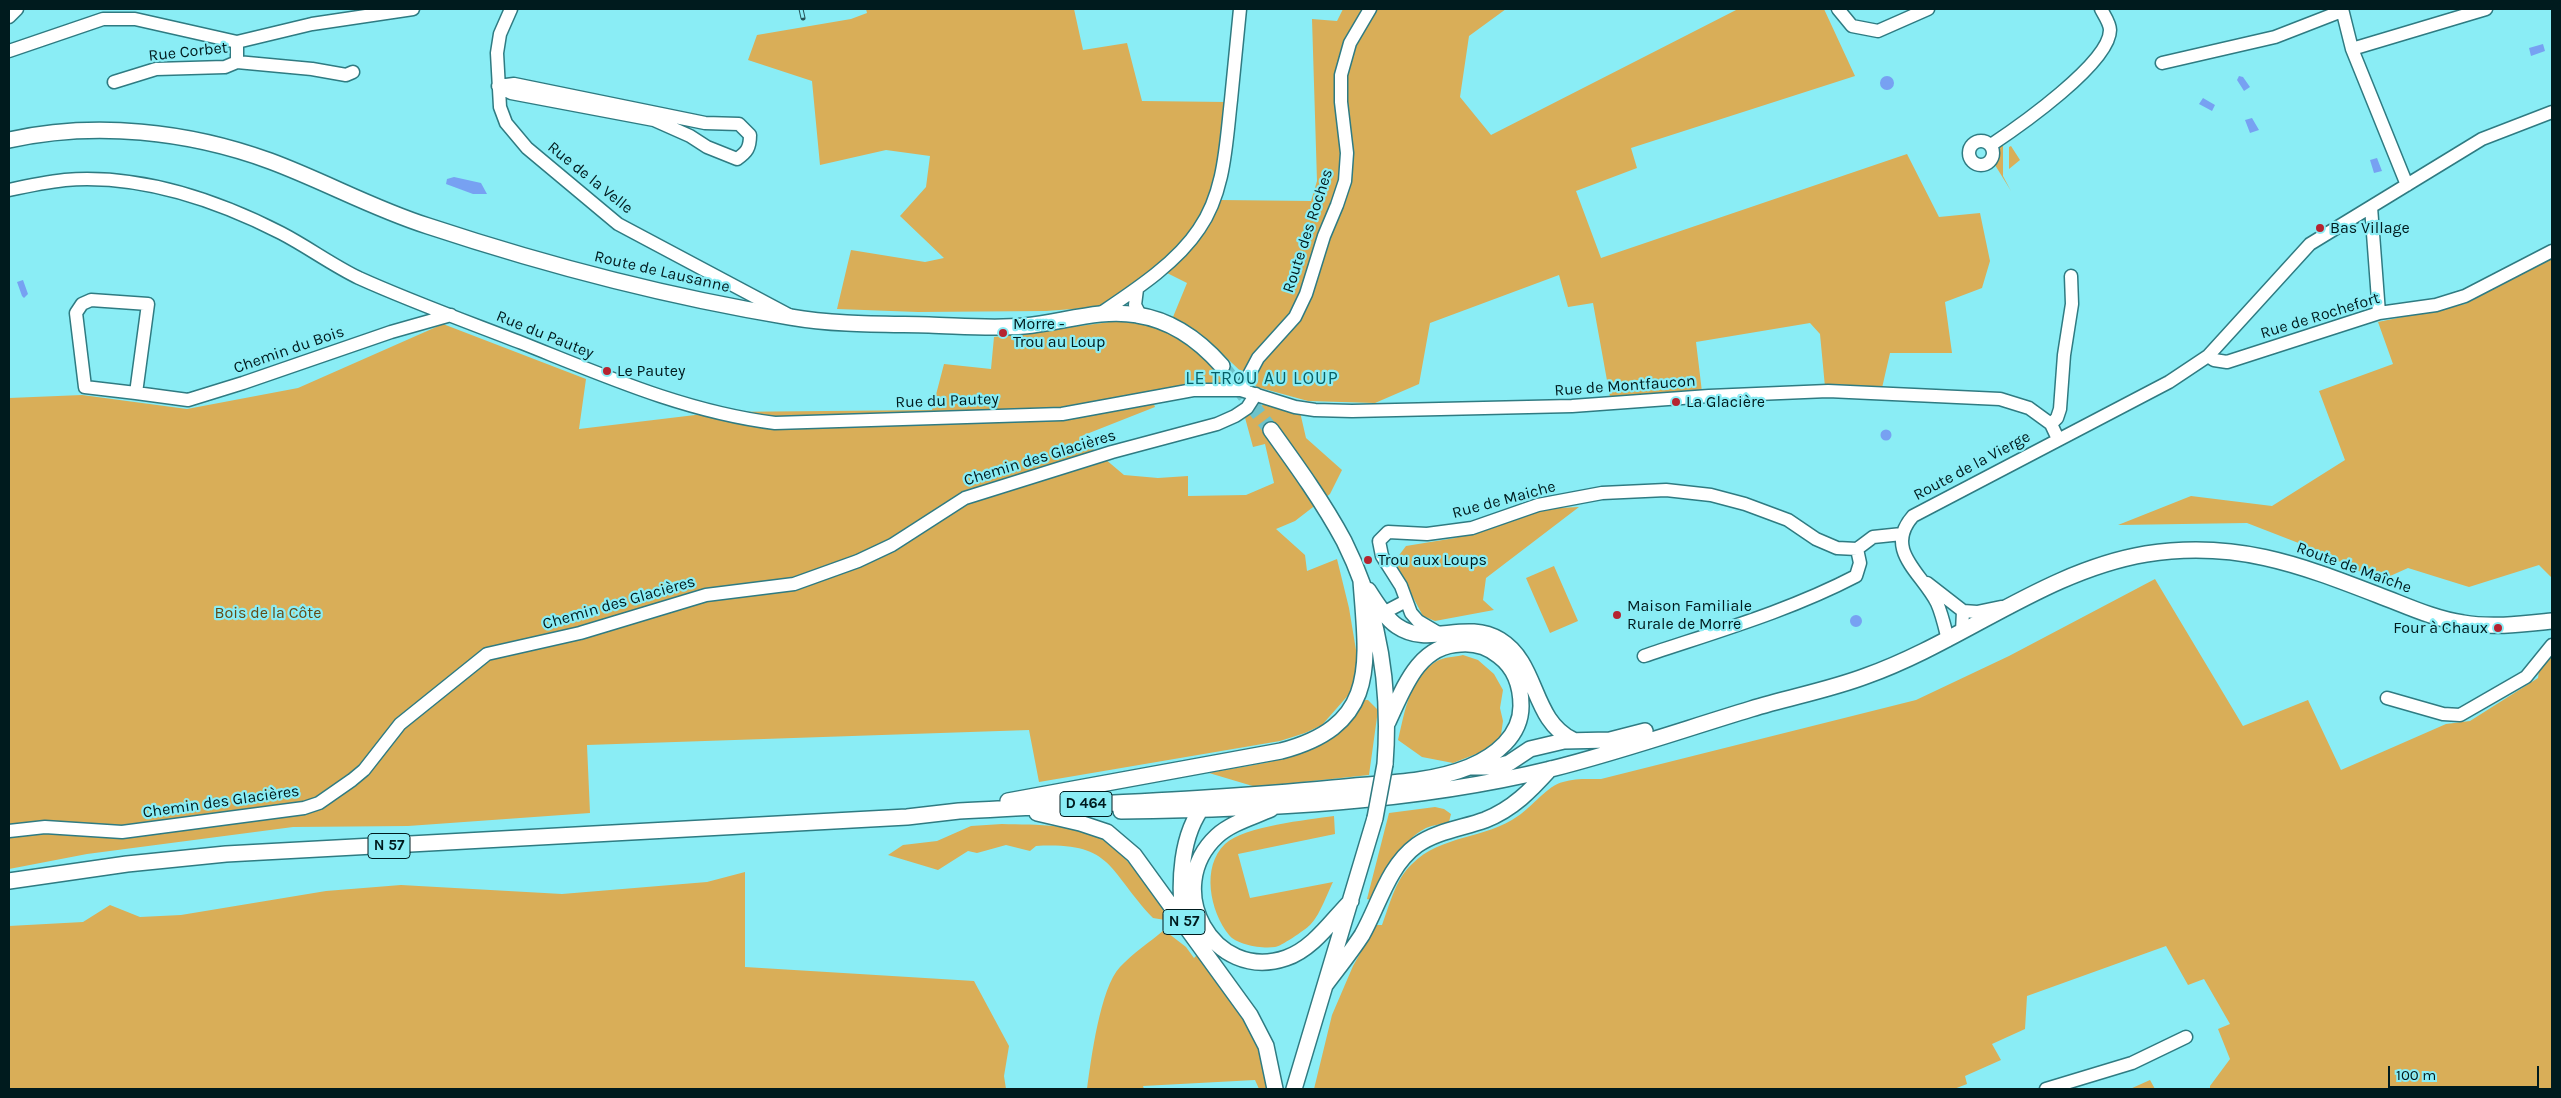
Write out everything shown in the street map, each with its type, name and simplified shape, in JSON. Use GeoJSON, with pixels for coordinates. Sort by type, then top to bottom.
{"type":"FeatureCollection","features":[{"type":"Feature","properties":{"kind":"main road","name":"Route de Lausanne"},"geometry":{"type":"LineString","coordinates":[[9,146],[97,131]]}},
{"type":"Feature","properties":{"kind":"main road","name":"Route de Lausanne"},"geometry":{"type":"LineString","coordinates":[[9,140],[58,132],[97,131],[168,135],[231,148],[299,172],[378,209],[441,230],[627,282],[793,318],[858,324],[1004,327],[1098,314],[1140,315],[1179,329],[1203,347],[1222,366]]}},
{"type":"Feature","properties":{"kind":"main road"},"geometry":{"type":"LineString","coordinates":[[1271,430],[1322,503],[1344,541],[1361,581],[1380,652],[1386,687],[1388,722],[1385,764],[1375,818],[1306,1056],[1294,1089]]}},
{"type":"Feature","properties":{"kind":"main road","name":"Route de Maîche"},"geometry":{"type":"LineString","coordinates":[[2019,603],[2067,578],[2106,564],[2174,550],[2224,550],[2275,558],[2433,616],[2464,624],[2515,624],[2552,621]]}},
{"type":"Feature","properties":{"kind":"main road"},"geometry":{"type":"LineString","coordinates":[[1361,581],[1395,625],[1413,634],[1424,636],[1478,632],[1500,640],[1511,648],[1526,669],[1547,719],[1555,728],[1573,740]]}},
{"type":"Feature","properties":{"kind":"main road"},"geometry":{"type":"LineString","coordinates":[[959,811],[1054,791],[1281,751],[1317,738],[1332,728],[1349,709],[1361,689],[1364,679],[1366,655],[1361,581]]}},
{"type":"Feature","properties":{"kind":"main road","name":"D 464"},"geometry":{"type":"LineString","coordinates":[[1037,814],[1200,810],[1279,805],[1422,792],[1550,769],[1756,707],[1857,680],[1893,666],[1948,640],[2019,603]]}},
{"type":"Feature","properties":{"kind":"main road"},"geometry":{"type":"LineString","coordinates":[[1388,722],[1408,678],[1431,653],[1455,644],[1480,646],[1491,650],[1508,664],[1514,672],[1520,692],[1521,713],[1518,725],[1507,742],[1489,756],[1468,767]]}},
{"type":"Feature","properties":{"kind":"main road","name":"D 464"},"geometry":{"type":"LineString","coordinates":[[907,817],[959,811],[1213,797],[1413,779],[1468,767],[1495,767],[1509,762],[1530,750],[1544,746],[1573,740],[1610,740],[1688,720],[1756,707]]}},
{"type":"Feature","properties":{"kind":"main road"},"geometry":{"type":"LineString","coordinates":[[1526,774],[1536,766],[1544,746],[1547,719]]}},
{"type":"Feature","properties":{"kind":"main road"},"geometry":{"type":"LineString","coordinates":[[1326,984],[1361,935],[1397,866],[1408,853],[1432,837],[1485,820],[1506,810],[1522,798],[1550,769]]}},
{"type":"Feature","properties":{"kind":"main road"},"geometry":{"type":"LineString","coordinates":[[1183,920],[1180,897],[1182,868],[1189,837],[1200,810],[1213,797]]}},
{"type":"Feature","properties":{"kind":"main road"},"geometry":{"type":"LineString","coordinates":[[1279,805],[1223,832],[1202,855],[1195,871],[1193,897],[1196,911],[1204,929],[1215,943],[1231,954],[1246,960],[1273,961],[1287,958],[1307,946],[1351,901]]}},
{"type":"Feature","properties":{"kind":"main road","name":"N 57"},"geometry":{"type":"LineString","coordinates":[[9,881],[102,867],[210,856],[907,817],[960,818],[1037,814],[1095,827],[1117,839],[1134,855],[1183,920],[1260,1031],[1270,1060],[1275,1089]]}},
{"type":"Feature","properties":{"kind":"main road"},"geometry":{"type":"LineString","coordinates":[[1302,1089],[1306,1056]]}},
{"type":"Feature","properties":{"kind":"street"},"geometry":{"type":"LineString","coordinates":[[9,18],[17,9]]}},
{"type":"Feature","properties":{"kind":"street"},"geometry":{"type":"LineString","coordinates":[[9,50],[103,19],[135,19],[237,42],[312,24],[413,9]]}},
{"type":"Feature","properties":{"kind":"street","name":"Rue de la Velle"},"geometry":{"type":"LineString","coordinates":[[511,9],[500,34],[498,86],[500,107],[506,123],[527,148],[618,224],[793,318]]}},
{"type":"Feature","properties":{"kind":"street"},"geometry":{"type":"LineString","coordinates":[[1098,314],[1137,289],[1191,240],[1206,218],[1217,193],[1226,150],[1240,9]]}},
{"type":"Feature","properties":{"kind":"street","name":"Route des Roches"},"geometry":{"type":"LineString","coordinates":[[1241,390],[1258,358],[1295,317],[1306,294],[1324,236],[1337,205],[1345,181],[1347,154],[1341,102],[1341,74],[1350,43],[1370,9]]}},
{"type":"Feature","properties":{"kind":"street"},"geometry":{"type":"LineString","coordinates":[[1838,9],[1852,26],[1878,31],[1928,9]]}},
{"type":"Feature","properties":{"kind":"street"},"geometry":{"type":"LineString","coordinates":[[1991,145],[2054,100],[2093,62],[2107,43],[2110,29],[2101,9]]}},
{"type":"Feature","properties":{"kind":"street"},"geometry":{"type":"LineString","coordinates":[[2352,49],[2486,9]]}},
{"type":"Feature","properties":{"kind":"street"},"geometry":{"type":"LineString","coordinates":[[2162,62],[2275,37],[2342,10],[2352,49],[2407,185]]}},
{"type":"Feature","properties":{"kind":"street","name":"Rue Corbet"},"geometry":{"type":"LineString","coordinates":[[237,42],[237,62]]}},
{"type":"Feature","properties":{"kind":"street","name":"Rue Corbet"},"geometry":{"type":"LineString","coordinates":[[114,82],[156,69],[225,67],[237,62],[312,69],[346,75],[354,72]]}},
{"type":"Feature","properties":{"kind":"street"},"geometry":{"type":"LineString","coordinates":[[498,86],[511,93],[599,105],[705,123],[739,124],[750,135],[750,146],[746,153],[737,159],[707,147],[690,136],[654,120],[599,105]]}},
{"type":"Feature","properties":{"kind":"street","name":"Route de la Vierge"},"geometry":{"type":"LineString","coordinates":[[1902,534],[1904,526],[1913,516],[2168,382],[2208,356],[2310,244],[2482,139],[2552,112]]}},
{"type":"Feature","properties":{"kind":"street","name":"Rue du Pautey"},"geometry":{"type":"LineString","coordinates":[[9,190],[66,180],[95,180],[139,185],[193,197],[282,234],[359,278],[688,406],[737,418],[775,423],[1062,414],[1193,390],[1241,390]]}},
{"type":"Feature","properties":{"kind":"street"},"geometry":{"type":"LineString","coordinates":[[2372,207],[2379,313]]}},
{"type":"Feature","properties":{"kind":"street","name":"Rue de Rochefort"},"geometry":{"type":"LineString","coordinates":[[2208,356],[2214,360],[2227,362],[2379,313],[2436,305],[2465,296],[2552,251]]}},
{"type":"Feature","properties":{"kind":"street"},"geometry":{"type":"LineString","coordinates":[[2051,424],[2057,418],[2060,409],[2064,355],[2072,304],[2071,276]]}},
{"type":"Feature","properties":{"kind":"street"},"geometry":{"type":"LineString","coordinates":[[1137,289],[1135,305],[1140,315]]}},
{"type":"Feature","properties":{"kind":"street","name":"Chemin du Bois"},"geometry":{"type":"LineString","coordinates":[[136,393],[148,304],[91,300],[82,304],[76,313],[84,387],[188,400],[244,383],[391,332],[451,315]]}},
{"type":"Feature","properties":{"kind":"street","name":"Rue de Montfaucon"},"geometry":{"type":"LineString","coordinates":[[1241,390],[1308,409],[1352,411],[1572,406],[1709,396],[1828,392],[2000,399],[2029,408],[2051,424],[2058,439]]}},
{"type":"Feature","properties":{"kind":"street","name":"Chemin des Glacières"},"geometry":{"type":"LineString","coordinates":[[9,831],[46,827],[122,832],[304,808],[318,803],[364,770],[400,724],[487,654],[580,633],[706,595],[794,584],[858,561],[892,545],[965,498],[1112,452],[1217,424],[1247,408],[1256,394]]}},
{"type":"Feature","properties":{"kind":"street","name":"Rue de Maiche"},"geometry":{"type":"LineString","coordinates":[[1440,634],[1418,621],[1406,601],[1401,586],[1386,564],[1378,546],[1383,535],[1388,532],[1427,534],[1472,528],[1538,504],[1602,493],[1666,490],[1712,495],[1746,504],[1788,520],[1816,539],[1837,548],[1857,549]]}},
{"type":"Feature","properties":{"kind":"street"},"geometry":{"type":"LineString","coordinates":[[1644,656],[1738,625],[1829,590],[1856,576],[1860,563],[1857,549],[1873,537],[1902,534],[1903,552],[1937,604],[1948,640]]}},
{"type":"Feature","properties":{"kind":"street"},"geometry":{"type":"LineString","coordinates":[[1922,579],[1964,611],[1978,612],[2019,603]]}},
{"type":"Feature","properties":{"kind":"street"},"geometry":{"type":"LineString","coordinates":[[1385,612],[1406,601]]}},
{"type":"Feature","properties":{"kind":"street"},"geometry":{"type":"LineString","coordinates":[[1962,632],[1964,611]]}},
{"type":"Feature","properties":{"kind":"street"},"geometry":{"type":"LineString","coordinates":[[2387,698],[2443,714],[2460,715],[2526,677],[2552,646]]}},
{"type":"Feature","properties":{"kind":"street"},"geometry":{"type":"LineString","coordinates":[[2046,1089],[2132,1063],[2186,1037]]}},
{"type":"Feature","properties":{"kind":"green space"},"geometry":{"type":"Polygon","coordinates":[[[866,9],[1074,9],[1083,50],[1127,43],[1142,101],[1226,102],[1220,200],[1311,201],[1317,181],[1312,19],[1337,21],[1343,9],[1506,9],[1469,36],[1460,97],[1491,135],[1738,9],[1824,9],[1855,76],[1631,148],[1637,168],[1576,191],[1601,258],[1907,154],[1939,217],[1980,213],[1990,261],[1982,288],[1945,302],[1952,353],[1890,353],[1882,388],[1825,387],[1820,334],[1810,323],[1696,342],[1702,392],[1610,397],[1593,303],[1568,307],[1559,275],[1430,323],[1419,384],[1375,403],[1308,401],[1257,387],[1207,339],[1173,317],[1187,283],[1155,267],[1099,307],[1046,311],[918,312],[837,309],[851,250],[925,262],[944,258],[900,216],[926,187],[930,156],[886,150],[820,165],[812,81],[748,60],[757,35],[851,19],[867,13],[866,9]]]}},
{"type":"Feature","properties":{"kind":"green space"},"geometry":{"type":"Polygon","coordinates":[[[2003,144],[2003,176],[2011,191],[1995,165],[2000,155],[2000,146],[2003,144]]]}},
{"type":"Feature","properties":{"kind":"green space"},"geometry":{"type":"Polygon","coordinates":[[[2011,146],[2020,160],[2009,169],[2009,147],[2011,146]]]}},
{"type":"Feature","properties":{"kind":"green space"},"geometry":{"type":"Polygon","coordinates":[[[2552,258],[2552,578],[2539,565],[2469,587],[2408,568],[2379,581],[2314,549],[2247,523],[2118,525],[2191,496],[2272,506],[2345,460],[2319,391],[2393,364],[2378,322],[2465,304],[2552,258]]]}},
{"type":"Feature","properties":{"kind":"green space","name":"Bois de la Côte"},"geometry":{"type":"Polygon","coordinates":[[[1118,321],[1164,327],[1200,353],[1226,384],[1149,391],[1155,407],[1079,437],[1124,475],[1158,478],[1188,476],[1188,496],[1246,495],[1274,483],[1265,444],[1253,447],[1244,414],[1267,403],[1300,412],[1306,438],[1342,470],[1330,494],[1295,521],[1276,529],[1305,555],[1307,571],[1337,559],[1349,608],[1358,662],[1351,692],[1322,725],[1280,741],[1039,782],[1029,730],[587,745],[590,813],[408,826],[293,827],[87,854],[9,869],[9,398],[82,395],[187,409],[298,388],[443,324],[586,379],[579,429],[720,412],[932,410],[944,364],[991,369],[994,337],[1118,321]]]}},
{"type":"Feature","properties":{"kind":"green space"},"geometry":{"type":"Polygon","coordinates":[[[1579,507],[1486,578],[1483,600],[1494,610],[1435,621],[1423,616],[1394,562],[1406,546],[1455,538],[1538,509],[1579,507]]]}},
{"type":"Feature","properties":{"kind":"green space"},"geometry":{"type":"Polygon","coordinates":[[[1554,566],[1578,621],[1550,633],[1526,578],[1554,566]]]}},
{"type":"Feature","properties":{"kind":"green space"},"geometry":{"type":"Polygon","coordinates":[[[2155,579],[2243,726],[2308,700],[2341,770],[2446,724],[2470,721],[2538,678],[2539,671],[2552,655],[2552,1089],[2210,1089],[2210,1086],[2230,1059],[2218,1029],[2230,1024],[2204,979],[2188,985],[2166,946],[2027,996],[2025,1029],[1992,1044],[2001,1060],[1965,1076],[1967,1084],[1954,1089],[1314,1089],[1332,1015],[1353,966],[1376,925],[1382,925],[1401,877],[1423,855],[1449,842],[1492,829],[1505,823],[1518,816],[1552,787],[1563,782],[1577,779],[1601,779],[1916,700],[2009,656],[2155,579]]]}},
{"type":"Feature","properties":{"kind":"green space"},"geometry":{"type":"Polygon","coordinates":[[[1463,655],[1478,660],[1494,674],[1503,690],[1500,708],[1503,721],[1501,735],[1489,749],[1453,763],[1422,757],[1398,740],[1406,707],[1414,686],[1420,676],[1437,661],[1463,655]]]}},
{"type":"Feature","properties":{"kind":"green space"},"geometry":{"type":"Polygon","coordinates":[[[1363,700],[1368,700],[1378,710],[1369,775],[1256,787],[1209,773],[1294,756],[1317,746],[1337,731],[1363,700]]]}},
{"type":"Feature","properties":{"kind":"green space"},"geometry":{"type":"Polygon","coordinates":[[[1435,807],[1444,809],[1451,814],[1449,822],[1426,828],[1408,841],[1394,859],[1371,900],[1367,899],[1389,813],[1435,807]]]}},
{"type":"Feature","properties":{"kind":"green space"},"geometry":{"type":"Polygon","coordinates":[[[1334,816],[1335,834],[1238,854],[1250,898],[1333,882],[1320,911],[1313,921],[1292,938],[1275,947],[1250,946],[1229,935],[1217,914],[1211,889],[1213,865],[1225,844],[1234,838],[1261,828],[1334,816]]]}},
{"type":"Feature","properties":{"kind":"green space"},"geometry":{"type":"Polygon","coordinates":[[[1002,824],[1057,826],[1098,837],[1117,851],[1132,867],[1166,911],[1165,920],[1153,918],[1107,863],[1095,854],[1081,849],[1062,846],[1036,846],[1030,851],[1006,845],[977,853],[968,851],[938,870],[888,855],[903,845],[937,841],[971,826],[1002,824]]]}},
{"type":"Feature","properties":{"kind":"green space"},"geometry":{"type":"Polygon","coordinates":[[[745,872],[745,967],[974,981],[1009,1046],[1004,1076],[1006,1089],[9,1089],[9,926],[83,922],[110,905],[140,917],[181,915],[326,891],[401,885],[562,894],[707,882],[745,872]]]}},
{"type":"Feature","properties":{"kind":"green space"},"geometry":{"type":"Polygon","coordinates":[[[1164,930],[1186,947],[1194,958],[1198,954],[1249,1025],[1264,1059],[1269,1089],[1259,1089],[1255,1080],[1143,1086],[1144,1089],[1087,1089],[1102,1007],[1113,977],[1125,962],[1164,930]]]}},
{"type":"Feature","properties":{"kind":"green space"},"geometry":{"type":"Polygon","coordinates":[[[2150,1080],[2155,1089],[2130,1089],[2150,1080]]]}},
{"type":"Feature","properties":{"kind":"water"},"geometry":{"type":"Polygon","coordinates":[[[2543,44],[2545,51],[2531,56],[2529,48],[2543,44]]]}},
{"type":"Feature","properties":{"kind":"water"},"geometry":{"type":"Polygon","coordinates":[[[1884,76],[1890,76],[1894,83],[1890,90],[1884,90],[1880,86],[1880,80],[1884,76]]]}},
{"type":"Feature","properties":{"kind":"water"},"geometry":{"type":"Polygon","coordinates":[[[2239,76],[2243,77],[2250,87],[2244,91],[2237,80],[2239,76]]]}},
{"type":"Feature","properties":{"kind":"water"},"geometry":{"type":"Polygon","coordinates":[[[2203,98],[2215,105],[2212,111],[2199,104],[2203,98]]]}},
{"type":"Feature","properties":{"kind":"water"},"geometry":{"type":"Polygon","coordinates":[[[2252,118],[2259,130],[2250,133],[2245,120],[2252,118]]]}},
{"type":"Feature","properties":{"kind":"water"},"geometry":{"type":"Polygon","coordinates":[[[2377,158],[2382,171],[2374,173],[2370,160],[2377,158]]]}},
{"type":"Feature","properties":{"kind":"water"},"geometry":{"type":"Polygon","coordinates":[[[454,177],[481,183],[487,194],[473,194],[446,184],[447,179],[454,177]]]}},
{"type":"Feature","properties":{"kind":"water"},"geometry":{"type":"Polygon","coordinates":[[[23,280],[28,294],[24,298],[17,282],[23,280]]]}},
{"type":"Feature","properties":{"kind":"water"},"geometry":{"type":"Polygon","coordinates":[[[1886,429],[1892,435],[1886,441],[1880,435],[1886,429]]]}},
{"type":"Feature","properties":{"kind":"water"},"geometry":{"type":"Polygon","coordinates":[[[1856,615],[1862,621],[1856,627],[1850,621],[1856,615]]]}},
{"type":"Feature","properties":{"kind":"tunnel"},"geometry":{"type":"LineString","coordinates":[[1222,366],[1271,430]]}},
{"type":"Feature","properties":{"kind":"railway"},"geometry":{"type":"LineString","coordinates":[[801,9],[803,18]]}},
{"type":"Feature","properties":{"kind":"place","name":"Bas Village"},"geometry":{"type":"Point","coordinates":[2320,228]}},
{"type":"Feature","properties":{"kind":"place","name":"Morre - Trou au Loup"},"geometry":{"type":"Point","coordinates":[1003,333]}},
{"type":"Feature","properties":{"kind":"place","name":"Le Pautey"},"geometry":{"type":"Point","coordinates":[607,371]}},
{"type":"Feature","properties":{"kind":"place","name":"La Glacière"},"geometry":{"type":"Point","coordinates":[1676,402]}},
{"type":"Feature","properties":{"kind":"place","name":"Trou aux Loups"},"geometry":{"type":"Point","coordinates":[1368,560]}},
{"type":"Feature","properties":{"kind":"place","name":"Maison Familiale Rurale de Morre"},"geometry":{"type":"Point","coordinates":[1617,615]}},
{"type":"Feature","properties":{"kind":"place","name":"Four à Chaux"},"geometry":{"type":"Point","coordinates":[2498,628]}},
{"type":"Feature","properties":{"kind":"district","name":"LE TROU AU LOUP"},"geometry":{"type":"Point","coordinates":[1262,379]}}]}
